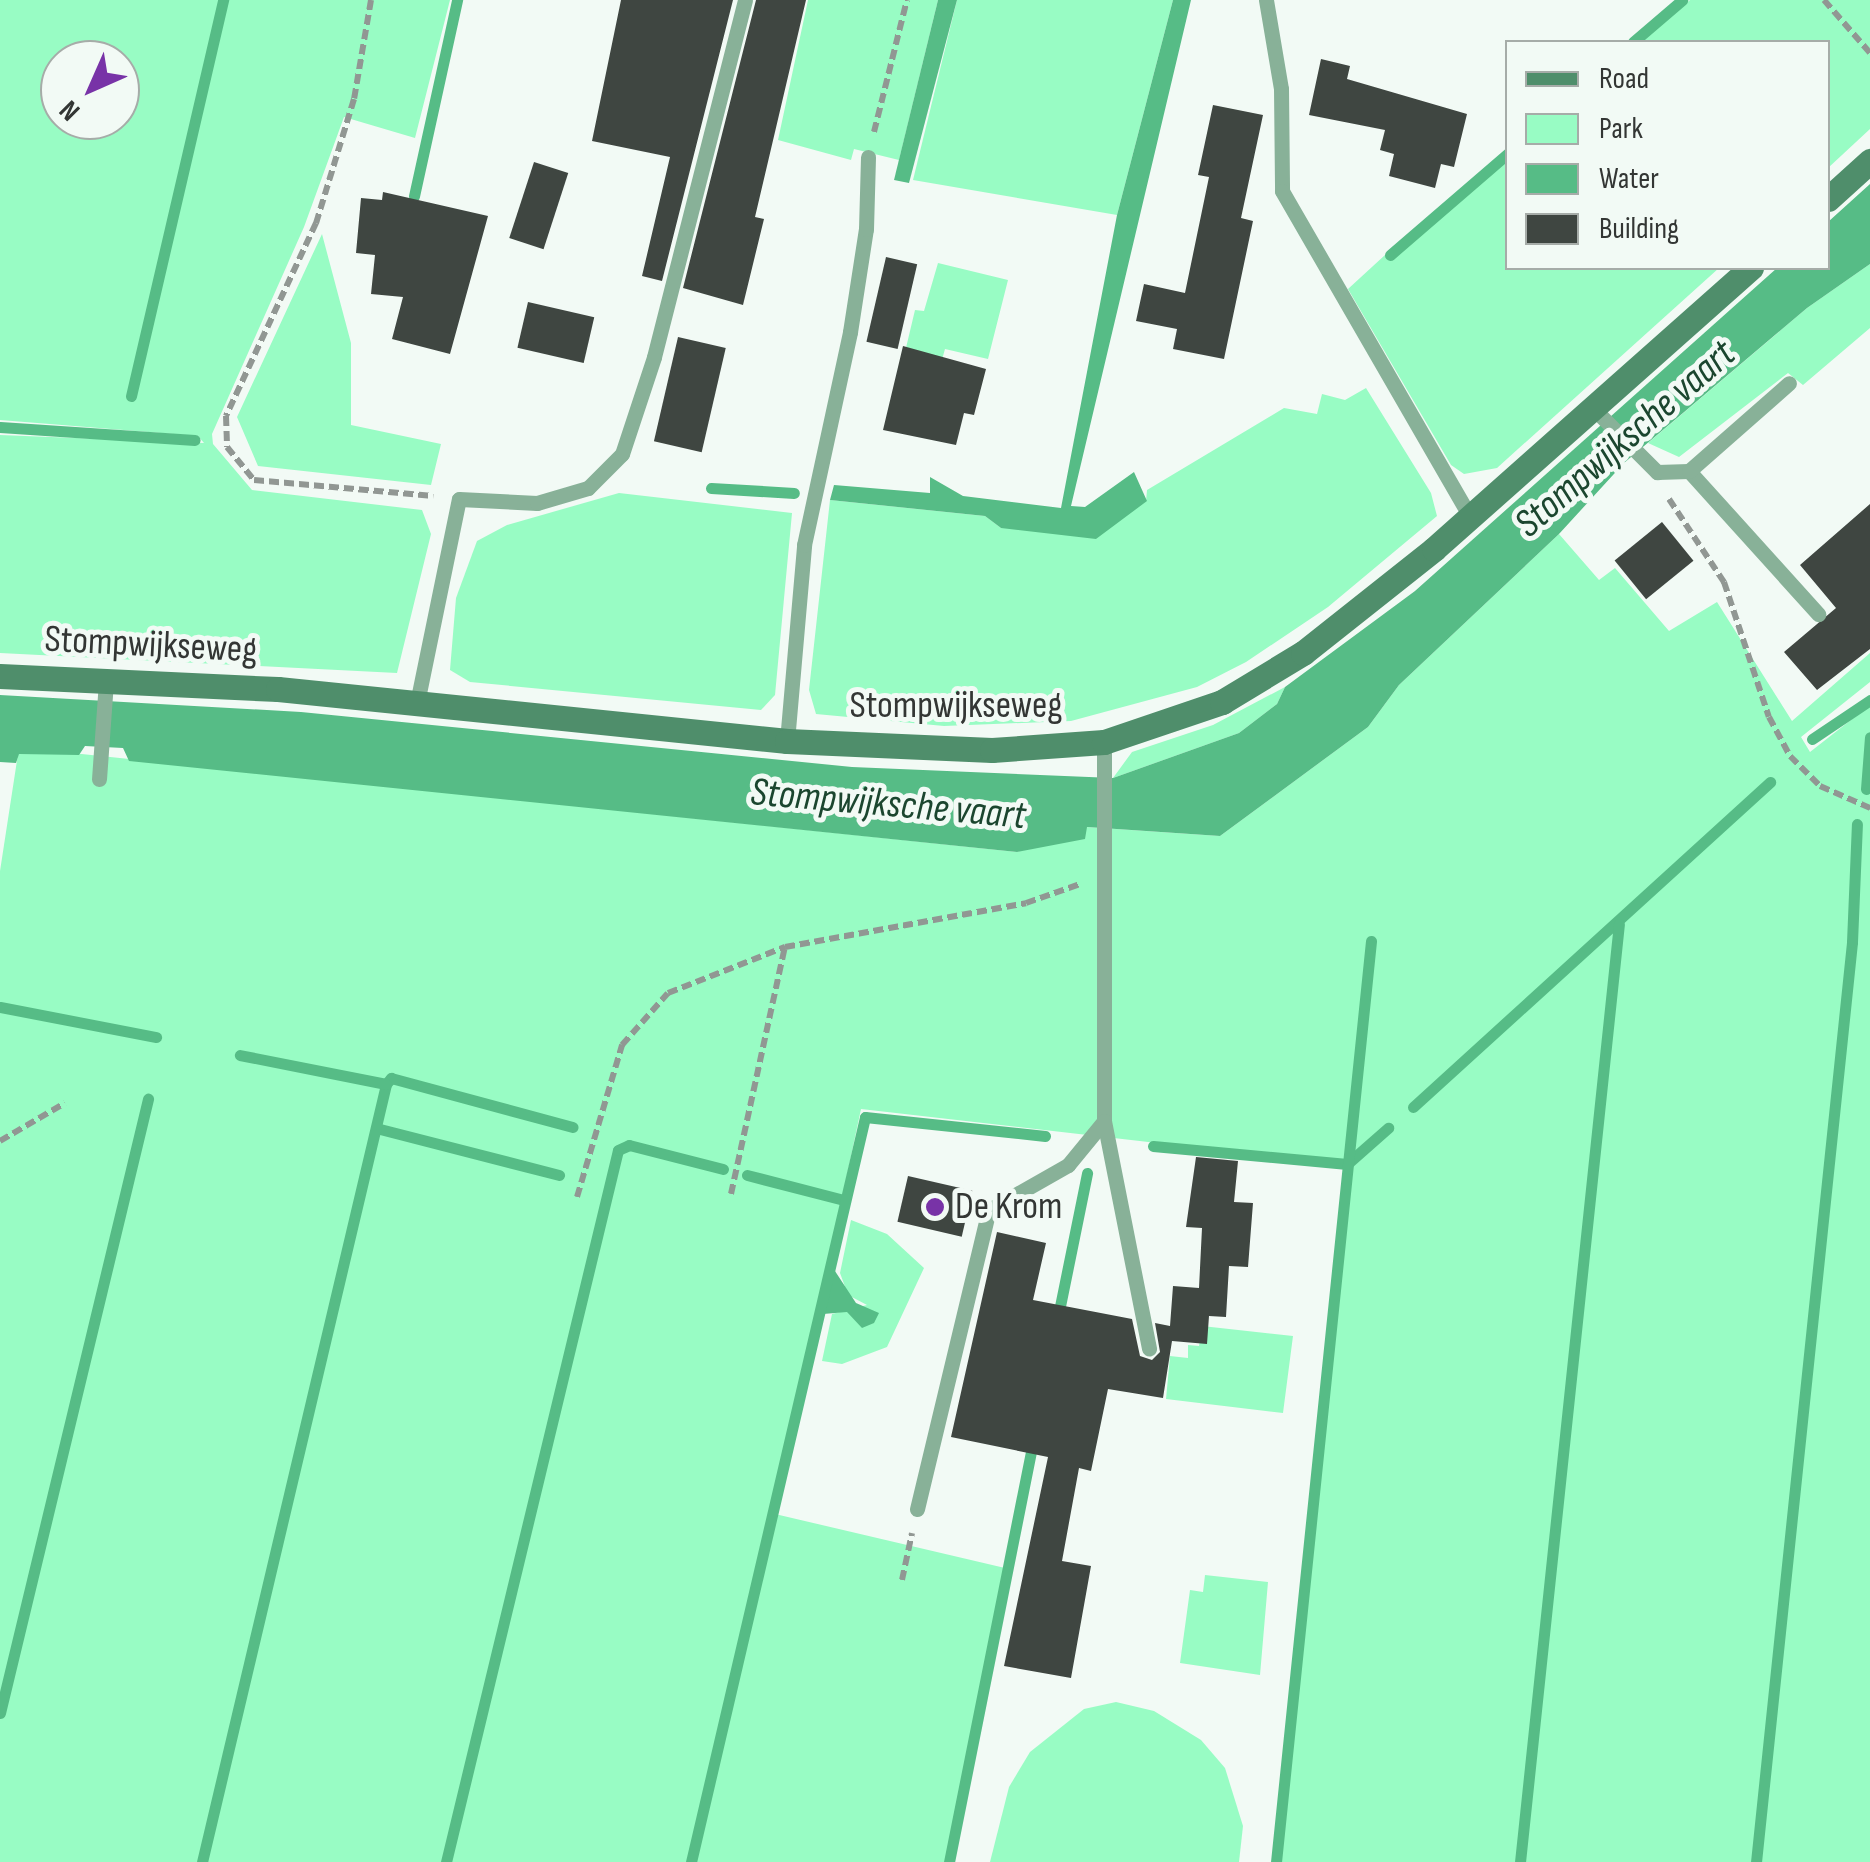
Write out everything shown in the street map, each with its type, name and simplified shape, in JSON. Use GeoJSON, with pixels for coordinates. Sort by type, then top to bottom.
{"type":"FeatureCollection","features":[{"type":"Feature","properties":{"kind":"street"},"geometry":{"type":"LineString","coordinates":[[1830,197],[1870,161]]}},
{"type":"Feature","properties":{"kind":"street","name":"Stompwijkseweg"},"geometry":{"type":"LineString","coordinates":[[0,676],[106,689],[417,704],[788,741],[992,750],[1104,742],[1180,720],[1262,680],[1598,412],[1748,270]]}},
{"type":"Feature","properties":{"kind":"lane"},"geometry":{"type":"LineString","coordinates":[[417,704],[460,499],[537,502],[588,488],[622,454],[654,358],[745,0]]}},
{"type":"Feature","properties":{"kind":"lane"},"geometry":{"type":"LineString","coordinates":[[1266,0],[1281,89],[1282,191],[1470,516]]}},
{"type":"Feature","properties":{"kind":"lane"},"geometry":{"type":"LineString","coordinates":[[788,741],[804,545],[855,298],[868,157]]}},
{"type":"Feature","properties":{"kind":"lane"},"geometry":{"type":"LineString","coordinates":[[1598,412],[1657,472],[1689,471],[1789,383]]}},
{"type":"Feature","properties":{"kind":"lane"},"geometry":{"type":"LineString","coordinates":[[1689,471],[1818,614]]}},
{"type":"Feature","properties":{"kind":"lane"},"geometry":{"type":"LineString","coordinates":[[100,778],[106,689]]}},
{"type":"Feature","properties":{"kind":"lane"},"geometry":{"type":"LineString","coordinates":[[1104,742],[1100,850],[1104,1122],[1149,1349]]}},
{"type":"Feature","properties":{"kind":"lane"},"geometry":{"type":"LineString","coordinates":[[916,1508],[989,1210],[1068,1164],[1104,1122]]}},
{"type":"Feature","properties":{"kind":"path"},"geometry":{"type":"LineString","coordinates":[[370,0],[354,99],[316,223],[226,416],[227,448],[254,480],[460,499]]}},
{"type":"Feature","properties":{"kind":"path"},"geometry":{"type":"LineString","coordinates":[[868,157],[906,0]]}},
{"type":"Feature","properties":{"kind":"path"},"geometry":{"type":"LineString","coordinates":[[1824,0],[1870,53]]}},
{"type":"Feature","properties":{"kind":"path"},"geometry":{"type":"LineString","coordinates":[[1657,472],[1724,582],[1769,717],[1790,756],[1820,786],[1870,808]]}},
{"type":"Feature","properties":{"kind":"path"},"geometry":{"type":"LineString","coordinates":[[577,1197],[622,1045],[668,993],[786,947],[1026,903],[1100,878]]}},
{"type":"Feature","properties":{"kind":"path"},"geometry":{"type":"LineString","coordinates":[[731,1194],[786,947]]}},
{"type":"Feature","properties":{"kind":"path"},"geometry":{"type":"LineString","coordinates":[[0,1141],[66,1103]]}},
{"type":"Feature","properties":{"kind":"path"},"geometry":{"type":"LineString","coordinates":[[902,1580],[916,1508]]}},
{"type":"Feature","properties":{"kind":"green space"},"geometry":{"type":"Polygon","coordinates":[[[0,0],[450,0],[415,138],[344,117],[304,227],[212,434],[213,444],[252,490],[422,510],[431,534],[397,673],[0,653],[0,435],[204,443],[198,436],[0,420],[0,0]]]}},
{"type":"Feature","properties":{"kind":"green space"},"geometry":{"type":"Polygon","coordinates":[[[808,0],[938,0],[899,160],[854,149],[851,160],[778,140],[808,0]]]}},
{"type":"Feature","properties":{"kind":"green space"},"geometry":{"type":"Polygon","coordinates":[[[957,0],[1173,0],[1117,215],[913,180],[957,0]]]}},
{"type":"Feature","properties":{"kind":"green space"},"geometry":{"type":"Polygon","coordinates":[[[1690,0],[1870,0],[1870,129],[1830,166],[1830,40],[1643,40],[1690,0]]]}},
{"type":"Feature","properties":{"kind":"green space"},"geometry":{"type":"Polygon","coordinates":[[[1505,161],[1505,270],[1717,270],[1497,468],[1464,474],[1451,465],[1348,289],[1385,255],[1391,260],[1505,161]]]}},
{"type":"Feature","properties":{"kind":"green space"},"geometry":{"type":"Polygon","coordinates":[[[322,234],[351,343],[351,425],[441,444],[431,485],[258,466],[237,417],[322,234]]]}},
{"type":"Feature","properties":{"kind":"green space"},"geometry":{"type":"Polygon","coordinates":[[[938,263],[1008,280],[988,359],[945,349],[936,381],[900,373],[915,310],[924,311],[938,263]]]}},
{"type":"Feature","properties":{"kind":"green space"},"geometry":{"type":"Polygon","coordinates":[[[1870,264],[1870,328],[1803,385],[1788,373],[1679,457],[1648,443],[1807,308],[1870,264]]]}},
{"type":"Feature","properties":{"kind":"green space"},"geometry":{"type":"Polygon","coordinates":[[[1366,388],[1431,493],[1437,516],[1328,607],[1246,662],[1197,687],[1071,721],[944,726],[816,714],[809,690],[830,500],[985,516],[1001,528],[1146,501],[1147,490],[1284,408],[1317,414],[1322,394],[1345,400],[1366,388]]]}},
{"type":"Feature","properties":{"kind":"green space"},"geometry":{"type":"Polygon","coordinates":[[[619,493],[792,513],[775,695],[761,710],[470,682],[450,670],[456,598],[477,541],[507,525],[619,493]]]}},
{"type":"Feature","properties":{"kind":"green space"},"geometry":{"type":"Polygon","coordinates":[[[1559,534],[1599,580],[1615,568],[1669,631],[1717,602],[1792,721],[1870,653],[1870,682],[1801,737],[1810,752],[1870,705],[1870,1862],[1280,1862],[1347,1165],[861,1109],[775,1514],[1005,1568],[949,1862],[0,1862],[0,871],[18,754],[53,751],[1017,852],[1086,827],[1220,836],[1368,727],[1399,685],[1559,534]]]}},
{"type":"Feature","properties":{"kind":"green space"},"geometry":{"type":"Polygon","coordinates":[[[1285,687],[1277,704],[1239,733],[1113,778],[1132,752],[1213,725],[1285,687]]]}},
{"type":"Feature","properties":{"kind":"green space"},"geometry":{"type":"Polygon","coordinates":[[[851,1220],[887,1234],[924,1268],[887,1347],[842,1364],[822,1361],[832,1314],[867,1305],[848,1295],[840,1273],[851,1220]]]}},
{"type":"Feature","properties":{"kind":"green space"},"geometry":{"type":"Polygon","coordinates":[[[1202,1326],[1293,1336],[1283,1413],[1166,1399],[1170,1356],[1188,1358],[1188,1345],[1199,1346],[1202,1326]]]}},
{"type":"Feature","properties":{"kind":"green space"},"geometry":{"type":"Polygon","coordinates":[[[1205,1575],[1268,1582],[1260,1675],[1180,1663],[1190,1590],[1203,1592],[1205,1575]]]}},
{"type":"Feature","properties":{"kind":"green space"},"geometry":{"type":"Polygon","coordinates":[[[1116,1702],[1154,1711],[1201,1740],[1225,1768],[1243,1826],[1239,1862],[990,1862],[1009,1787],[1030,1752],[1084,1709],[1116,1702]]]}},
{"type":"Feature","properties":{"kind":"water"},"geometry":{"type":"Polygon","coordinates":[[[938,0],[957,0],[909,183],[894,180],[938,0]]]}},
{"type":"Feature","properties":{"kind":"water"},"geometry":{"type":"Polygon","coordinates":[[[1173,0],[1191,0],[1071,506],[1085,507],[1134,472],[1147,501],[1096,539],[1001,528],[985,516],[830,500],[834,485],[930,493],[930,477],[963,496],[1061,508],[1117,215],[1173,0]]]}},
{"type":"Feature","properties":{"kind":"water","name":"Stompwijksche vaart"},"geometry":{"type":"Polygon","coordinates":[[[1870,184],[1870,264],[1807,308],[1624,463],[1559,534],[1399,685],[1368,727],[1220,836],[1087,827],[1085,839],[1017,852],[129,761],[123,748],[85,746],[79,755],[19,754],[16,763],[0,762],[0,695],[301,712],[852,767],[1113,778],[1239,733],[1277,704],[1285,687],[1415,591],[1775,270],[1830,270],[1830,220],[1870,184]]]}},
{"type":"Feature","properties":{"kind":"water"},"geometry":{"type":"Polygon","coordinates":[[[831,1265],[856,1303],[879,1313],[874,1323],[862,1328],[847,1312],[823,1314],[831,1265]]]}},
{"type":"Feature","properties":{"kind":"building"},"geometry":{"type":"Polygon","coordinates":[[[621,0],[733,0],[662,281],[642,276],[670,157],[592,141],[621,0]]]}},
{"type":"Feature","properties":{"kind":"building"},"geometry":{"type":"Polygon","coordinates":[[[756,0],[806,0],[755,217],[764,219],[743,305],[683,288],[756,0]]]}},
{"type":"Feature","properties":{"kind":"building"},"geometry":{"type":"Polygon","coordinates":[[[1321,59],[1350,66],[1347,79],[1467,114],[1454,167],[1441,164],[1435,188],[1389,176],[1394,154],[1380,150],[1385,130],[1309,115],[1321,59]]]}},
{"type":"Feature","properties":{"kind":"building"},"geometry":{"type":"Polygon","coordinates":[[[1213,105],[1263,115],[1241,218],[1253,221],[1224,359],[1173,349],[1177,329],[1136,321],[1144,284],[1185,293],[1209,177],[1198,175],[1213,105]]]}},
{"type":"Feature","properties":{"kind":"building"},"geometry":{"type":"Polygon","coordinates":[[[534,162],[568,173],[544,249],[509,238],[534,162]]]}},
{"type":"Feature","properties":{"kind":"building"},"geometry":{"type":"Polygon","coordinates":[[[383,192],[488,216],[450,354],[392,339],[403,297],[371,294],[375,255],[356,253],[361,198],[382,200],[383,192]]]}},
{"type":"Feature","properties":{"kind":"building"},"geometry":{"type":"Polygon","coordinates":[[[886,257],[917,264],[898,349],[866,342],[886,257]]]}},
{"type":"Feature","properties":{"kind":"building"},"geometry":{"type":"Polygon","coordinates":[[[528,302],[594,317],[584,363],[517,348],[528,302]]]}},
{"type":"Feature","properties":{"kind":"building"},"geometry":{"type":"Polygon","coordinates":[[[678,337],[726,348],[702,452],[654,441],[678,337]]]}},
{"type":"Feature","properties":{"kind":"building"},"geometry":{"type":"Polygon","coordinates":[[[903,346],[986,369],[974,415],[964,413],[956,445],[883,430],[903,346]]]}},
{"type":"Feature","properties":{"kind":"building"},"geometry":{"type":"Polygon","coordinates":[[[1870,504],[1870,649],[1817,690],[1784,652],[1836,608],[1800,565],[1870,504]]]}},
{"type":"Feature","properties":{"kind":"building"},"geometry":{"type":"Polygon","coordinates":[[[1662,522],[1693,561],[1646,599],[1615,560],[1662,522]]]}},
{"type":"Feature","properties":{"kind":"building"},"geometry":{"type":"Polygon","coordinates":[[[1196,1157],[1238,1161],[1234,1202],[1253,1203],[1248,1267],[1229,1266],[1226,1317],[1209,1316],[1207,1344],[1172,1341],[1163,1398],[1108,1389],[1091,1471],[1079,1468],[1062,1561],[1091,1566],[1071,1678],[1004,1666],[1048,1457],[951,1437],[997,1232],[1046,1243],[1033,1300],[1132,1319],[1140,1356],[1152,1360],[1160,1352],[1155,1323],[1170,1326],[1173,1286],[1199,1288],[1202,1228],[1186,1227],[1196,1157]]]}},
{"type":"Feature","properties":{"kind":"building","name":"De Krom"},"geometry":{"type":"Polygon","coordinates":[[[908,1176],[972,1191],[962,1237],[897,1222],[908,1176]]]}},
{"type":"Feature","properties":{"kind":"waterway"},"geometry":{"type":"LineString","coordinates":[[131,396],[223,0]]}},
{"type":"Feature","properties":{"kind":"waterway"},"geometry":{"type":"LineString","coordinates":[[414,196],[457,0]]}},
{"type":"Feature","properties":{"kind":"waterway"},"geometry":{"type":"LineString","coordinates":[[1635,40],[1682,0]]}},
{"type":"Feature","properties":{"kind":"waterway"},"geometry":{"type":"LineString","coordinates":[[1390,255],[1505,156]]}},
{"type":"Feature","properties":{"kind":"waterway"},"geometry":{"type":"LineString","coordinates":[[0,427],[195,440]]}},
{"type":"Feature","properties":{"kind":"waterway"},"geometry":{"type":"LineString","coordinates":[[711,488],[794,493]]}},
{"type":"Feature","properties":{"kind":"waterway"},"geometry":{"type":"LineString","coordinates":[[1812,739],[1870,700]]}},
{"type":"Feature","properties":{"kind":"waterway"},"geometry":{"type":"LineString","coordinates":[[1866,789],[1870,737]]}},
{"type":"Feature","properties":{"kind":"waterway"},"geometry":{"type":"LineString","coordinates":[[1413,1107],[1770,782]]}},
{"type":"Feature","properties":{"kind":"waterway"},"geometry":{"type":"LineString","coordinates":[[1756,1862],[1852,942],[1857,824]]}},
{"type":"Feature","properties":{"kind":"waterway"},"geometry":{"type":"LineString","coordinates":[[1520,1862],[1619,924]]}},
{"type":"Feature","properties":{"kind":"waterway"},"geometry":{"type":"LineString","coordinates":[[1276,1862],[1371,941]]}},
{"type":"Feature","properties":{"kind":"waterway"},"geometry":{"type":"LineString","coordinates":[[0,1007],[156,1037]]}},
{"type":"Feature","properties":{"kind":"waterway"},"geometry":{"type":"LineString","coordinates":[[202,1862],[386,1084],[240,1055]]}},
{"type":"Feature","properties":{"kind":"waterway"},"geometry":{"type":"LineString","coordinates":[[386,1084],[391,1078],[572,1127]]}},
{"type":"Feature","properties":{"kind":"waterway"},"geometry":{"type":"LineString","coordinates":[[0,1713],[148,1099]]}},
{"type":"Feature","properties":{"kind":"waterway"},"geometry":{"type":"LineString","coordinates":[[691,1862],[865,1117],[1045,1136]]}},
{"type":"Feature","properties":{"kind":"waterway"},"geometry":{"type":"LineString","coordinates":[[376,1128],[559,1175]]}},
{"type":"Feature","properties":{"kind":"waterway"},"geometry":{"type":"LineString","coordinates":[[1153,1146],[1347,1164],[1388,1128]]}},
{"type":"Feature","properties":{"kind":"waterway"},"geometry":{"type":"LineString","coordinates":[[446,1862],[618,1150],[629,1145],[723,1169]]}},
{"type":"Feature","properties":{"kind":"waterway"},"geometry":{"type":"LineString","coordinates":[[1058,1316],[1087,1173]]}},
{"type":"Feature","properties":{"kind":"waterway"},"geometry":{"type":"LineString","coordinates":[[747,1175],[844,1200]]}},
{"type":"Feature","properties":{"kind":"waterway"},"geometry":{"type":"LineString","coordinates":[[949,1862],[1033,1442]]}},
{"type":"Feature","properties":{"kind":"place","name":"De Krom"},"geometry":{"type":"Point","coordinates":[935,1207]}}]}
